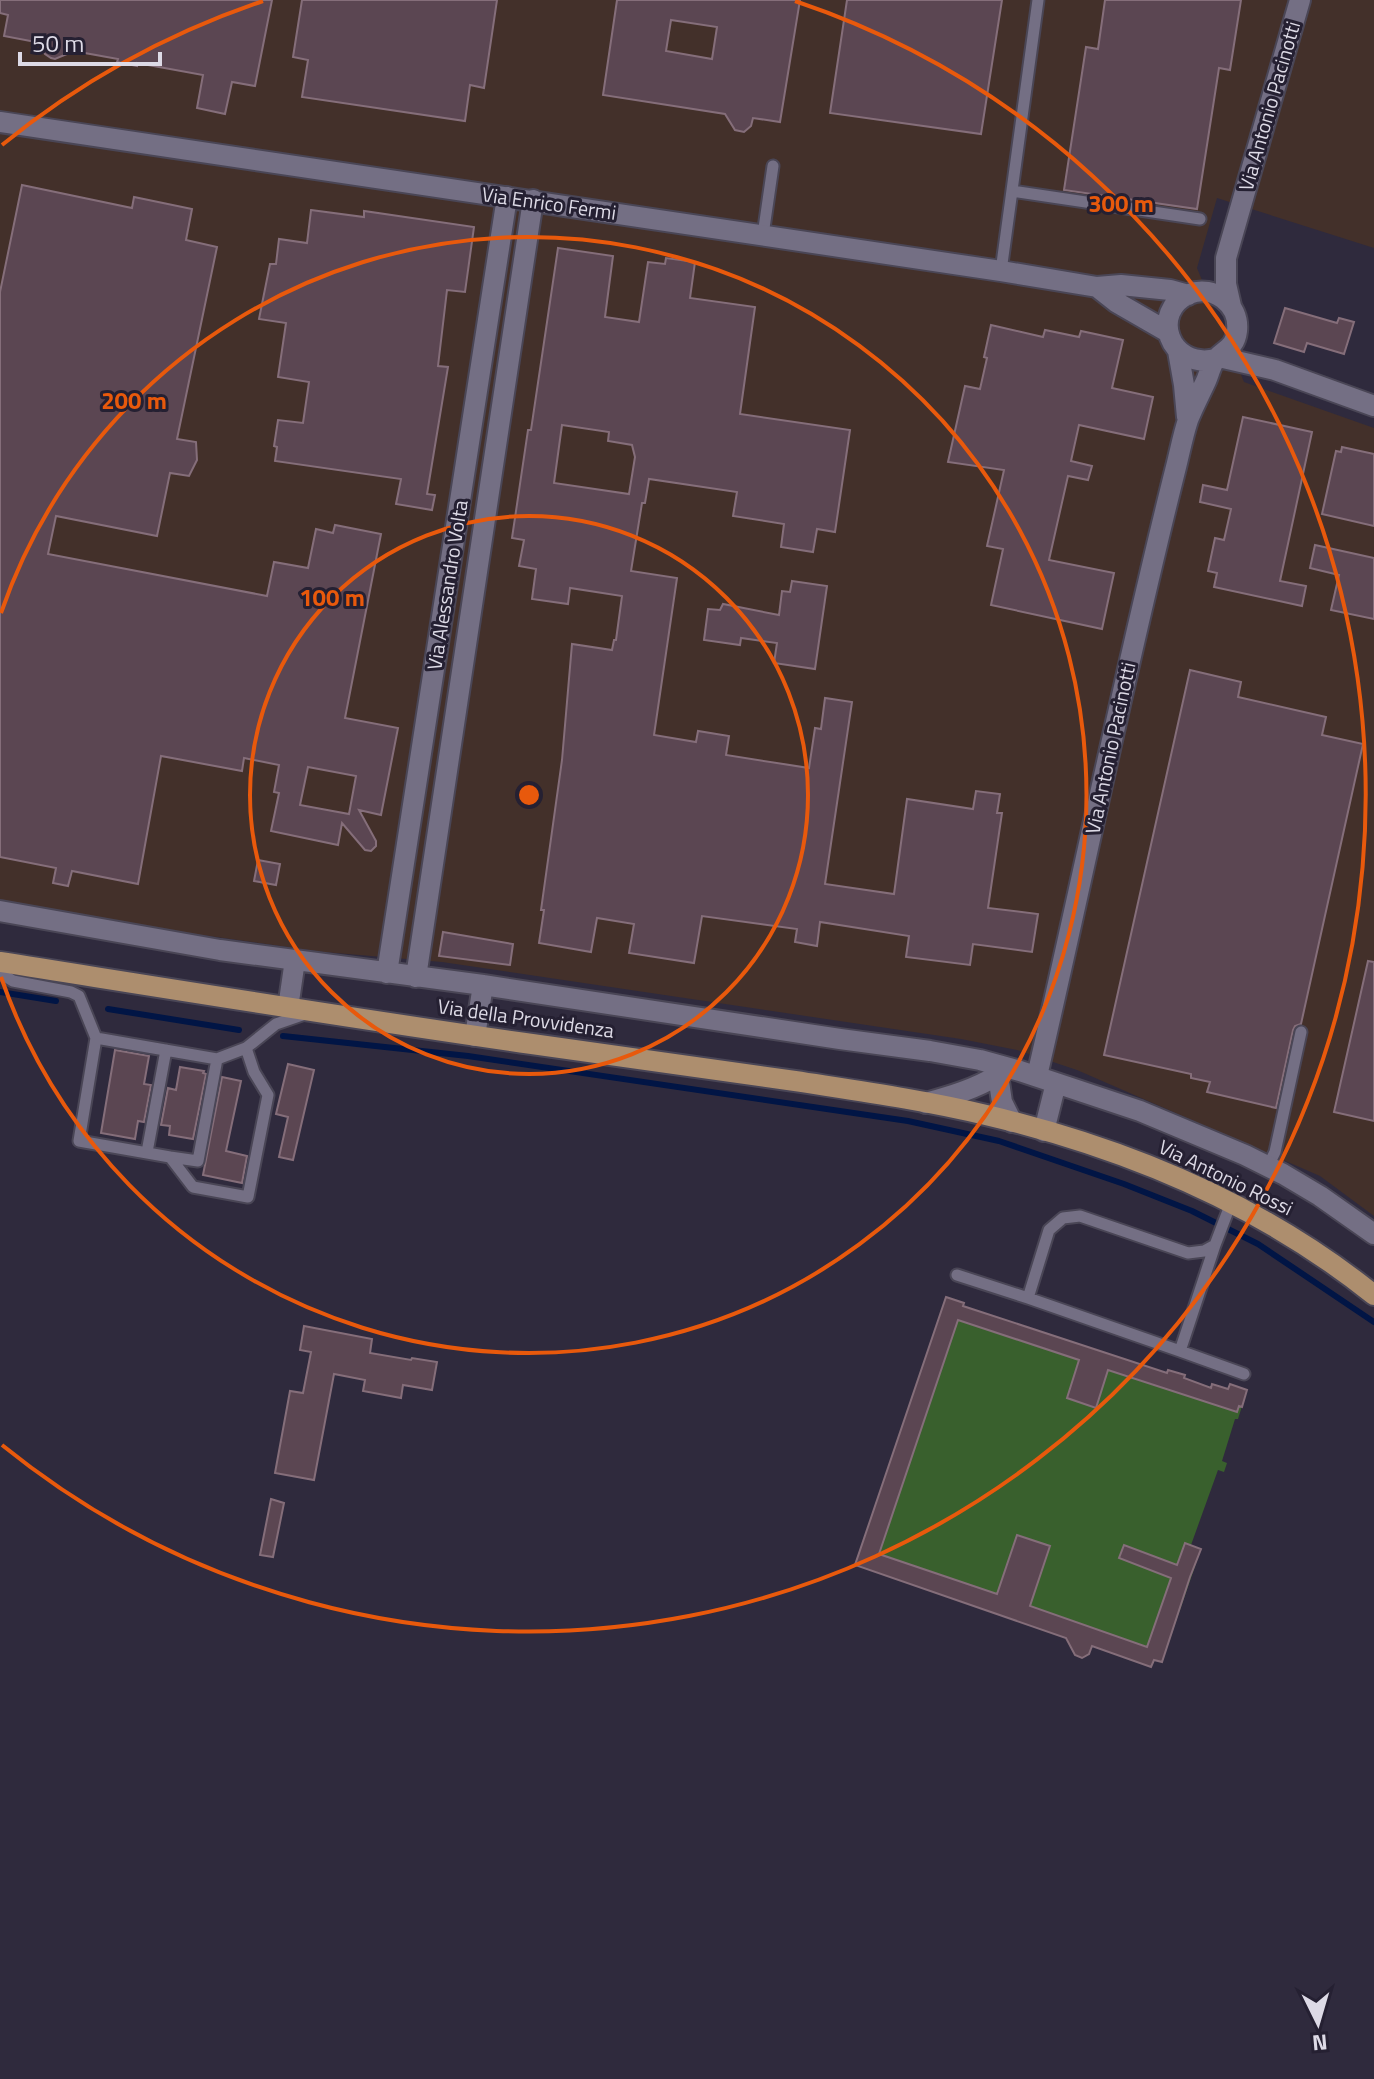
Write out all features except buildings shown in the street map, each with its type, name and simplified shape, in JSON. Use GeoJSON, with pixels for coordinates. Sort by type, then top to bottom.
{"type":"FeatureCollection","features":[{"type":"Feature","properties":{"kind":"main road","name":"Via della Provvidenza"},"geometry":{"type":"LineString","coordinates":[[0,962],[312,1012],[707,1068],[926,1103],[1044,1131]]}},
{"type":"Feature","properties":{"kind":"main road","name":"Via Antonio Rossi"},"geometry":{"type":"LineString","coordinates":[[1044,1131],[1141,1163],[1227,1212],[1278,1227],[1374,1295]]}},
{"type":"Feature","properties":{"kind":"street","name":"Via Antonio Pacinotti"},"geometry":{"type":"LineString","coordinates":[[1044,1131],[1046,1080],[1122,690],[1188,421],[1218,358],[1228,350],[1237,331],[1226,284],[1226,258],[1300,0]]}},
{"type":"Feature","properties":{"kind":"street","name":"Via Enrico Fermi"},"geometry":{"type":"LineString","coordinates":[[0,122],[1097,287],[1121,285],[1192,294]]}},
{"type":"Feature","properties":{"kind":"street","name":"Via Alessandro Volta"},"geometry":{"type":"LineString","coordinates":[[387,973],[507,197]]}},
{"type":"Feature","properties":{"kind":"street","name":"Via Alessandro Volta"},"geometry":{"type":"LineString","coordinates":[[416,977],[533,200]]}},
{"type":"Feature","properties":{"kind":"street","name":"Via Antonio Pacinotti"},"geometry":{"type":"LineString","coordinates":[[1188,421],[1178,351],[1168,332],[1170,314],[1174,306],[1210,280],[1226,258]]}},
{"type":"Feature","properties":{"kind":"street"},"geometry":{"type":"LineString","coordinates":[[1097,287],[1116,302],[1168,332]]}},
{"type":"Feature","properties":{"kind":"street"},"geometry":{"type":"LineString","coordinates":[[1192,294],[1215,294],[1231,306]]}},
{"type":"Feature","properties":{"kind":"street"},"geometry":{"type":"LineString","coordinates":[[1237,331],[1248,347],[1275,370]]}},
{"type":"Feature","properties":{"kind":"street"},"geometry":{"type":"LineString","coordinates":[[1178,351],[1196,361],[1218,358],[1275,370],[1374,406]]}},
{"type":"Feature","properties":{"kind":"street","name":"Via della Provvidenza"},"geometry":{"type":"LineString","coordinates":[[0,911],[220,950],[959,1055],[999,1070]]}},
{"type":"Feature","properties":{"kind":"street"},"geometry":{"type":"LineString","coordinates":[[288,1008],[295,960]]}},
{"type":"Feature","properties":{"kind":"street"},"geometry":{"type":"LineString","coordinates":[[475,1036],[483,985]]}},
{"type":"Feature","properties":{"kind":"street"},"geometry":{"type":"LineString","coordinates":[[926,1103],[968,1090],[999,1070],[1046,1080]]}},
{"type":"Feature","properties":{"kind":"street"},"geometry":{"type":"LineString","coordinates":[[999,1070],[1002,1102],[1012,1122]]}},
{"type":"Feature","properties":{"kind":"street","name":"Via Antonio Rossi"},"geometry":{"type":"LineString","coordinates":[[1046,1080],[1140,1111],[1268,1166],[1320,1196],[1374,1234]]}},
{"type":"Feature","properties":{"kind":"lane"},"geometry":{"type":"LineString","coordinates":[[1001,271],[1038,0]]}},
{"type":"Feature","properties":{"kind":"lane"},"geometry":{"type":"LineString","coordinates":[[763,235],[773,166]]}},
{"type":"Feature","properties":{"kind":"lane"},"geometry":{"type":"LineString","coordinates":[[1012,191],[1200,219]]}},
{"type":"Feature","properties":{"kind":"lane"},"geometry":{"type":"LineString","coordinates":[[492,290],[519,295]]}},
{"type":"Feature","properties":{"kind":"lane"},"geometry":{"type":"LineString","coordinates":[[454,535],[482,540]]}},
{"type":"Feature","properties":{"kind":"lane"},"geometry":{"type":"LineString","coordinates":[[446,591],[474,596]]}},
{"type":"Feature","properties":{"kind":"lane"},"geometry":{"type":"LineString","coordinates":[[0,973],[13,981],[79,996],[96,1038],[79,1141],[198,1161],[217,1059]]}},
{"type":"Feature","properties":{"kind":"lane"},"geometry":{"type":"LineString","coordinates":[[96,1038],[217,1059],[246,1048],[276,1024],[312,1012]]}},
{"type":"Feature","properties":{"kind":"lane"},"geometry":{"type":"LineString","coordinates":[[1268,1166],[1275,1152],[1301,1032]]}},
{"type":"Feature","properties":{"kind":"lane"},"geometry":{"type":"LineString","coordinates":[[170,1157],[193,1187],[248,1197],[268,1095],[254,1072],[246,1048]]}},
{"type":"Feature","properties":{"kind":"lane"},"geometry":{"type":"LineString","coordinates":[[147,1152],[166,1050]]}},
{"type":"Feature","properties":{"kind":"lane"},"geometry":{"type":"LineString","coordinates":[[1180,1351],[1227,1212]]}},
{"type":"Feature","properties":{"kind":"lane"},"geometry":{"type":"LineString","coordinates":[[1028,1298],[1049,1230],[1063,1218],[1080,1216],[1188,1253],[1204,1251],[1216,1241]]}},
{"type":"Feature","properties":{"kind":"lane"},"geometry":{"type":"LineString","coordinates":[[957,1275],[1244,1374]]}},
{"type":"Feature","properties":{"kind":"shaded area"},"geometry":{"type":"Polygon","coordinates":[[[0,0],[1374,0],[1374,248],[1217,198],[1197,268],[1244,382],[1374,428],[1374,1216],[1320,1176],[1077,1070],[1017,1050],[961,1039],[442,962],[324,952],[173,931],[0,900],[0,0]]]}},
{"type":"Feature","properties":{"kind":"green space"},"geometry":{"type":"Polygon","coordinates":[[[946,1297],[964,1303],[964,1306],[1166,1373],[1168,1370],[1185,1375],[1184,1379],[1211,1387],[1212,1384],[1228,1389],[1230,1384],[1247,1390],[1222,1461],[1227,1463],[1224,1472],[1218,1470],[1191,1545],[1201,1549],[1162,1662],[1154,1660],[1151,1667],[1092,1646],[1089,1654],[1082,1658],[1075,1655],[1071,1648],[1074,1641],[1014,1620],[1017,1613],[1000,1615],[855,1565],[946,1297]]]}},
{"type":"Feature","properties":{"kind":"waterway"},"geometry":{"type":"LineString","coordinates":[[0,992],[56,1001]]}},
{"type":"Feature","properties":{"kind":"waterway"},"geometry":{"type":"LineString","coordinates":[[108,1009],[239,1030]]}},
{"type":"Feature","properties":{"kind":"waterway"},"geometry":{"type":"LineString","coordinates":[[283,1036],[468,1056],[908,1121],[999,1141],[1192,1211],[1258,1244],[1374,1322]]}}]}
